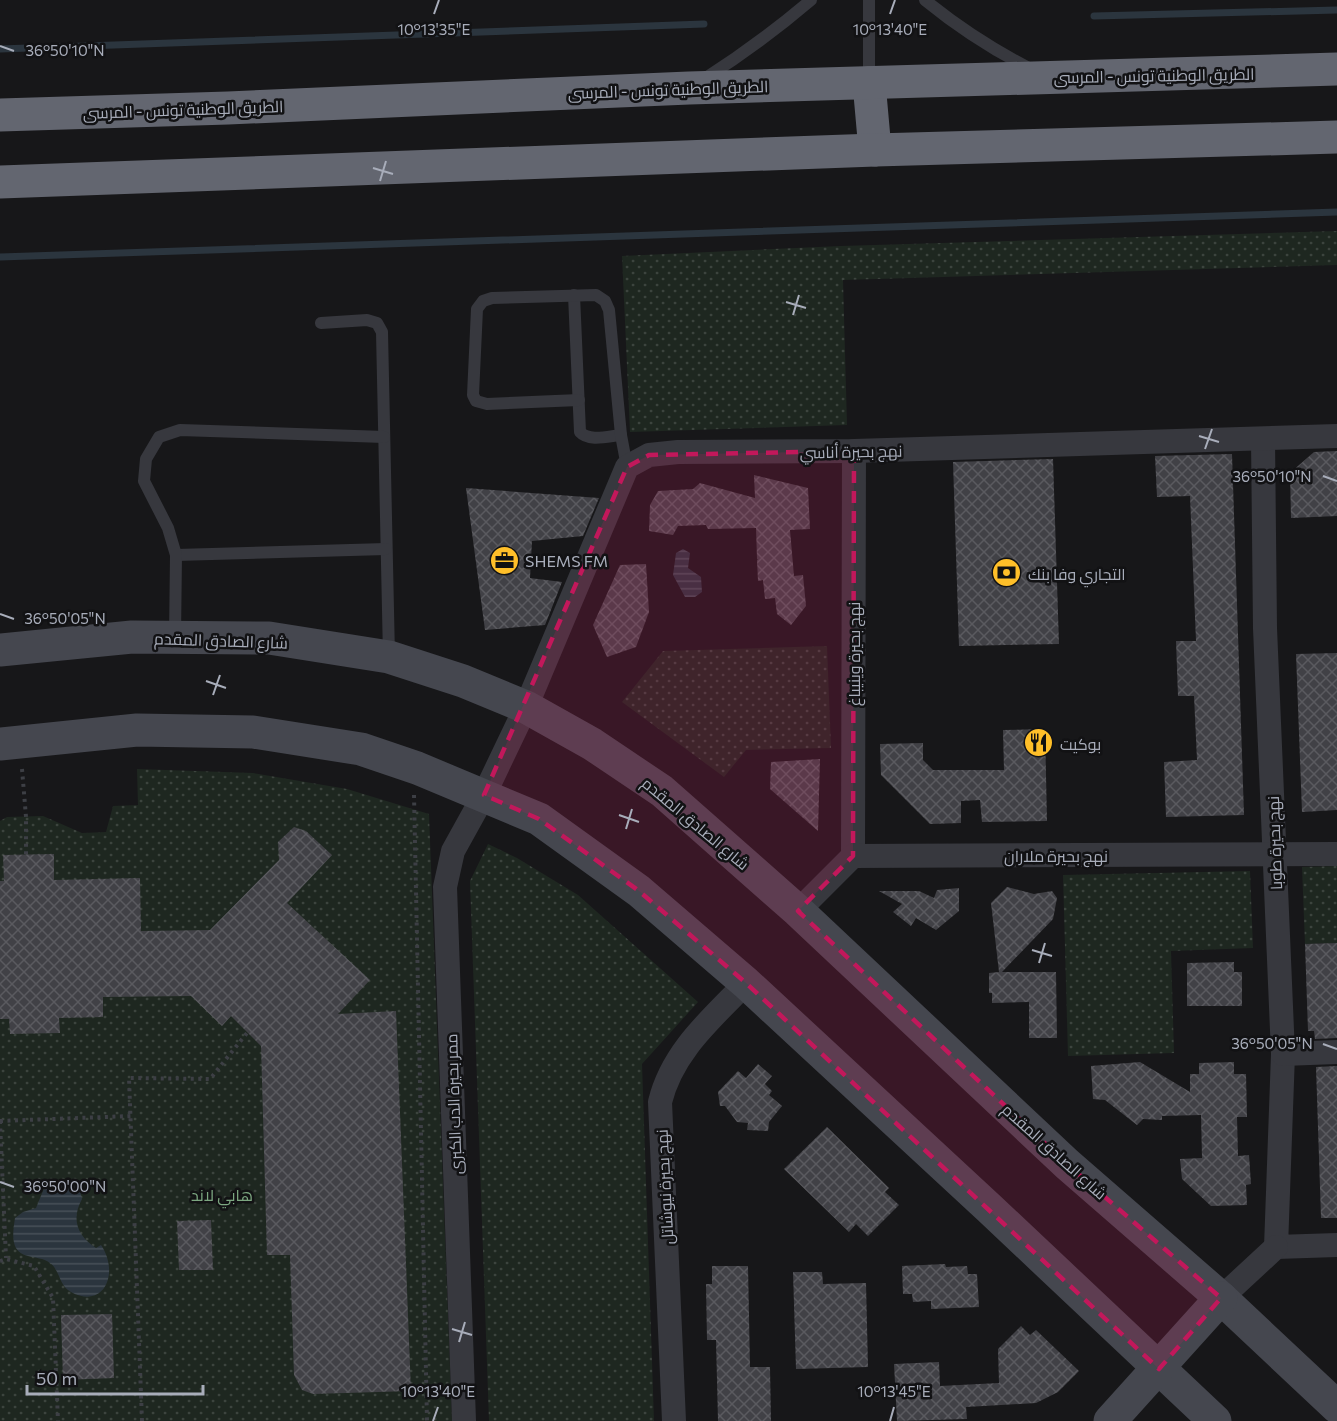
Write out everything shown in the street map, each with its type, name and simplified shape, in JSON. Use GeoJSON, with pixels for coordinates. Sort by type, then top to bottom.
{"type":"FeatureCollection","features":[{"type":"Feature","properties":{"kind":"highway","name":"الطريق الوطنية تونس - المرسى"},"geometry":{"type":"LineString","coordinates":[[0,115],[689,88],[1337,69]]}},
{"type":"Feature","properties":{"kind":"highway"},"geometry":{"type":"LineString","coordinates":[[869,82],[875,150]]}},
{"type":"Feature","properties":{"kind":"highway"},"geometry":{"type":"LineString","coordinates":[[0,182],[875,150],[1337,137]]}},
{"type":"Feature","properties":{"kind":"main road","name":"شارع الصادق المقدم"},"geometry":{"type":"LineString","coordinates":[[0,650],[132,637],[269,638],[389,657],[463,681],[526,707],[592,744],[662,791],[798,911],[1067,1164],[1221,1298],[1337,1407]]}},
{"type":"Feature","properties":{"kind":"main road"},"geometry":{"type":"LineString","coordinates":[[10,743],[137,730],[253,732],[362,748],[539,819],[639,891],[746,983],[1215,1421]]}},
{"type":"Feature","properties":{"kind":"main road"},"geometry":{"type":"LineString","coordinates":[[1110,1421],[1221,1298]]}},
{"type":"Feature","properties":{"kind":"street","name":"نهج بحيرة أناسي"},"geometry":{"type":"LineString","coordinates":[[627,467],[649,455],[678,452],[854,452],[1337,436]]}},
{"type":"Feature","properties":{"kind":"street","name":"نهج بحيرة طوبا"},"geometry":{"type":"LineString","coordinates":[[1263,439],[1265,627],[1283,1054],[1276,1247]]}},
{"type":"Feature","properties":{"kind":"street","name":"نهج بحيرة وينيباغ"},"geometry":{"type":"LineString","coordinates":[[853,856],[854,452]]}},
{"type":"Feature","properties":{"kind":"street"},"geometry":{"type":"LineString","coordinates":[[526,707],[627,467]]}},
{"type":"Feature","properties":{"kind":"street","name":"ممر بحيرة الدب الكبرى"},"geometry":{"type":"LineString","coordinates":[[464,1421],[445,887],[453,851],[484,795],[526,707]]}},
{"type":"Feature","properties":{"kind":"street","name":"نهج بحيرة ملاران"},"geometry":{"type":"LineString","coordinates":[[853,856],[1337,854]]}},
{"type":"Feature","properties":{"kind":"street"},"geometry":{"type":"LineString","coordinates":[[798,911],[853,856]]}},
{"type":"Feature","properties":{"kind":"street","name":"نهج بحيرة نيوشاتل"},"geometry":{"type":"LineString","coordinates":[[674,1421],[660,1102],[664,1082],[694,1035],[746,983]]}},
{"type":"Feature","properties":{"kind":"street"},"geometry":{"type":"LineString","coordinates":[[1283,1054],[1337,1052]]}},
{"type":"Feature","properties":{"kind":"street"},"geometry":{"type":"LineString","coordinates":[[1221,1298],[1276,1247],[1337,1245]]}},
{"type":"Feature","properties":{"kind":"lane"},"geometry":{"type":"LineString","coordinates":[[689,88],[738,58],[811,0]]}},
{"type":"Feature","properties":{"kind":"lane"},"geometry":{"type":"LineString","coordinates":[[869,0],[869,82]]}},
{"type":"Feature","properties":{"kind":"lane"},"geometry":{"type":"LineString","coordinates":[[925,0],[950,21],[997,52],[1047,77]]}},
{"type":"Feature","properties":{"kind":"lane"},"geometry":{"type":"LineString","coordinates":[[579,400],[487,404],[476,401],[473,395],[477,309],[483,301],[492,298],[574,295],[596,295],[605,301],[609,310],[621,435],[627,467]]}},
{"type":"Feature","properties":{"kind":"lane"},"geometry":{"type":"LineString","coordinates":[[574,295],[580,432],[591,438],[621,435]]}},
{"type":"Feature","properties":{"kind":"lane"},"geometry":{"type":"LineString","coordinates":[[321,323],[368,320],[377,323],[382,332],[389,657]]}},
{"type":"Feature","properties":{"kind":"lane"},"geometry":{"type":"LineString","coordinates":[[175,637],[176,555],[168,528],[144,481],[146,459],[159,437],[180,430],[384,437]]}},
{"type":"Feature","properties":{"kind":"lane"},"geometry":{"type":"LineString","coordinates":[[176,555],[386,549]]}},
{"type":"Feature","properties":{"kind":"path"},"geometry":{"type":"LineString","coordinates":[[10,743],[27,817],[26,855]]}},
{"type":"Feature","properties":{"kind":"path"},"geometry":{"type":"LineString","coordinates":[[413,809],[428,1421]]}},
{"type":"Feature","properties":{"kind":"path"},"geometry":{"type":"LineString","coordinates":[[142,1421],[129,1078],[210,1079],[247,1033]]}},
{"type":"Feature","properties":{"kind":"path"},"geometry":{"type":"LineString","coordinates":[[6,1258],[0,1121],[131,1116]]}},
{"type":"Feature","properties":{"kind":"path"},"geometry":{"type":"LineString","coordinates":[[0,1260],[6,1258],[34,1266],[53,1298],[58,1421]]}},
{"type":"Feature","properties":{"kind":"highlighted area"},"geometry":{"type":"Polygon","coordinates":[[[854,451],[853,856],[798,911],[1067,1164],[1221,1298],[1159,1369],[746,983],[639,891],[539,819],[484,795],[627,467],[649,455],[854,451]]]}},
{"type":"Feature","properties":{"kind":"green space"},"geometry":{"type":"Polygon","coordinates":[[[1337,231],[1337,265],[843,280],[847,425],[630,432],[622,256],[841,246],[1337,231]]]}},
{"type":"Feature","properties":{"kind":"green space"},"geometry":{"type":"Polygon","coordinates":[[[827,646],[831,748],[746,750],[724,777],[622,702],[663,651],[827,646]]]}},
{"type":"Feature","properties":{"kind":"green space","name":"هابي لاند"},"geometry":{"type":"Polygon","coordinates":[[[137,769],[253,773],[347,789],[429,814],[452,1421],[0,1421],[0,821],[7,817],[43,816],[82,833],[106,832],[113,806],[138,805],[137,769]]]}},
{"type":"Feature","properties":{"kind":"green space"},"geometry":{"type":"Polygon","coordinates":[[[488,844],[517,858],[578,895],[698,1002],[642,1064],[654,1421],[489,1421],[470,881],[488,844]]]}},
{"type":"Feature","properties":{"kind":"green space"},"geometry":{"type":"Polygon","coordinates":[[[1337,866],[1337,943],[1305,944],[1302,867],[1337,866]]]}},
{"type":"Feature","properties":{"kind":"green space"},"geometry":{"type":"Polygon","coordinates":[[[1250,871],[1253,948],[1171,951],[1174,1053],[1068,1056],[1063,875],[1250,871]]]}},
{"type":"Feature","properties":{"kind":"shaded area"},"geometry":{"type":"Polygon","coordinates":[[[683,549],[690,553],[688,568],[701,577],[702,592],[695,597],[685,597],[673,575],[676,553],[683,549]]]}},
{"type":"Feature","properties":{"kind":"shaded area"},"geometry":{"type":"Polygon","coordinates":[[[69,1182],[80,1191],[82,1199],[77,1213],[80,1232],[96,1248],[101,1245],[107,1256],[109,1277],[106,1286],[92,1296],[71,1292],[50,1263],[22,1254],[15,1246],[15,1218],[23,1212],[36,1208],[45,1186],[69,1182]]]}},
{"type":"Feature","properties":{"kind":"building"},"geometry":{"type":"Polygon","coordinates":[[[1337,451],[1337,516],[1291,518],[1290,473],[1314,452],[1337,451]]]}},
{"type":"Feature","properties":{"kind":"building"},"geometry":{"type":"Polygon","coordinates":[[[1232,454],[1244,815],[1166,817],[1164,762],[1197,760],[1194,696],[1178,696],[1176,641],[1196,641],[1190,496],[1157,497],[1155,456],[1232,454]]]}},
{"type":"Feature","properties":{"kind":"building","name":"التجاري وفا بنك"},"geometry":{"type":"Polygon","coordinates":[[[1053,459],[1059,644],[959,646],[953,462],[1053,459]]]}},
{"type":"Feature","properties":{"kind":"building"},"geometry":{"type":"Polygon","coordinates":[[[754,475],[808,488],[810,529],[790,530],[794,576],[803,575],[806,606],[791,625],[777,614],[775,598],[765,599],[763,580],[758,581],[756,528],[708,529],[706,525],[678,526],[673,535],[649,531],[650,505],[658,491],[693,489],[700,483],[755,498],[754,475]]]}},
{"type":"Feature","properties":{"kind":"building","name":"SHEMS FM"},"geometry":{"type":"Polygon","coordinates":[[[466,488],[599,498],[583,536],[532,541],[530,578],[562,582],[545,625],[485,630],[466,488]]]}},
{"type":"Feature","properties":{"kind":"building"},"geometry":{"type":"Polygon","coordinates":[[[646,564],[649,612],[636,647],[607,657],[593,625],[620,565],[646,564]]]}},
{"type":"Feature","properties":{"kind":"building"},"geometry":{"type":"Polygon","coordinates":[[[1337,653],[1337,810],[1302,812],[1296,654],[1337,653]]]}},
{"type":"Feature","properties":{"kind":"building"},"geometry":{"type":"Polygon","coordinates":[[[1045,729],[1047,821],[982,822],[980,800],[961,801],[961,823],[930,824],[881,775],[880,744],[923,743],[923,760],[933,770],[1004,770],[1003,730],[1045,729]]]}},
{"type":"Feature","properties":{"kind":"building"},"geometry":{"type":"Polygon","coordinates":[[[820,759],[818,831],[770,789],[771,762],[820,759]]]}},
{"type":"Feature","properties":{"kind":"building"},"geometry":{"type":"Polygon","coordinates":[[[294,827],[306,831],[332,855],[287,903],[370,980],[338,1014],[396,1011],[411,1391],[313,1394],[302,1390],[294,1375],[290,1255],[267,1255],[261,1046],[231,1016],[222,1026],[191,996],[103,997],[103,1017],[59,1018],[60,1033],[10,1034],[9,1019],[0,1019],[0,881],[4,881],[3,855],[54,854],[54,880],[140,878],[141,931],[210,930],[279,860],[278,842],[294,827]]]}},
{"type":"Feature","properties":{"kind":"building"},"geometry":{"type":"Polygon","coordinates":[[[1007,887],[1034,894],[1052,891],[1057,898],[1053,919],[1002,972],[1056,972],[1057,1038],[1029,1038],[1029,1002],[992,1003],[992,993],[989,993],[989,973],[999,972],[991,903],[1007,887]]]}},
{"type":"Feature","properties":{"kind":"building"},"geometry":{"type":"Polygon","coordinates":[[[959,888],[959,911],[936,930],[916,918],[911,926],[893,912],[902,904],[879,891],[919,891],[934,898],[937,890],[959,888]]]}},
{"type":"Feature","properties":{"kind":"building"},"geometry":{"type":"Polygon","coordinates":[[[1337,943],[1337,1038],[1315,1039],[1314,1031],[1308,1031],[1305,944],[1337,943]]]}},
{"type":"Feature","properties":{"kind":"building"},"geometry":{"type":"Polygon","coordinates":[[[1234,962],[1234,972],[1242,972],[1242,1006],[1187,1006],[1187,963],[1234,962]]]}},
{"type":"Feature","properties":{"kind":"building"},"geometry":{"type":"Polygon","coordinates":[[[1140,1062],[1190,1092],[1190,1074],[1199,1074],[1199,1063],[1234,1062],[1234,1074],[1246,1074],[1247,1117],[1237,1117],[1238,1156],[1249,1155],[1251,1184],[1246,1185],[1247,1205],[1211,1206],[1182,1179],[1180,1159],[1202,1158],[1201,1115],[1162,1116],[1162,1120],[1143,1119],[1137,1125],[1105,1100],[1093,1099],[1091,1066],[1140,1062]]]}},
{"type":"Feature","properties":{"kind":"building"},"geometry":{"type":"Polygon","coordinates":[[[758,1064],[772,1076],[765,1084],[772,1091],[769,1095],[782,1106],[769,1122],[768,1131],[747,1130],[748,1123],[737,1122],[725,1106],[720,1106],[718,1092],[738,1071],[746,1078],[758,1064]]]}},
{"type":"Feature","properties":{"kind":"building"},"geometry":{"type":"Polygon","coordinates":[[[1337,1066],[1337,1218],[1321,1218],[1316,1067],[1337,1066]]]}},
{"type":"Feature","properties":{"kind":"building"},"geometry":{"type":"Polygon","coordinates":[[[827,1127],[889,1188],[885,1192],[899,1205],[868,1236],[856,1224],[849,1232],[784,1169],[827,1127]]]}},
{"type":"Feature","properties":{"kind":"building"},"geometry":{"type":"Polygon","coordinates":[[[211,1220],[213,1270],[179,1270],[177,1221],[211,1220]]]}},
{"type":"Feature","properties":{"kind":"building"},"geometry":{"type":"Polygon","coordinates":[[[945,1264],[946,1267],[967,1266],[968,1274],[977,1274],[979,1307],[931,1309],[931,1301],[913,1302],[912,1294],[903,1294],[902,1266],[945,1264]]]}},
{"type":"Feature","properties":{"kind":"building"},"geometry":{"type":"Polygon","coordinates":[[[712,1266],[748,1266],[750,1367],[770,1367],[771,1421],[718,1421],[716,1340],[707,1340],[706,1284],[712,1284],[712,1266]]]}},
{"type":"Feature","properties":{"kind":"building"},"geometry":{"type":"Polygon","coordinates":[[[793,1272],[822,1272],[823,1284],[866,1283],[868,1367],[796,1369],[793,1272]]]}},
{"type":"Feature","properties":{"kind":"building"},"geometry":{"type":"Polygon","coordinates":[[[112,1314],[114,1378],[63,1380],[61,1315],[112,1314]]]}},
{"type":"Feature","properties":{"kind":"building"},"geometry":{"type":"Polygon","coordinates":[[[1021,1326],[1030,1335],[1036,1330],[1079,1371],[1058,1392],[1036,1403],[966,1407],[967,1419],[897,1421],[894,1364],[939,1362],[940,1386],[999,1383],[998,1349],[1021,1326]]]}},
{"type":"Feature","properties":{"kind":"waterway"},"geometry":{"type":"LineString","coordinates":[[1094,16],[1337,10]]}},
{"type":"Feature","properties":{"kind":"waterway"},"geometry":{"type":"LineString","coordinates":[[0,49],[704,24]]}},
{"type":"Feature","properties":{"kind":"waterway"},"geometry":{"type":"LineString","coordinates":[[0,257],[1337,212]]}},
{"type":"Feature","properties":{"kind":"place","name":"SHEMS FM"},"geometry":{"type":"Point","coordinates":[504,560]}},
{"type":"Feature","properties":{"kind":"place","name":"التجاري وفا بنك"},"geometry":{"type":"Point","coordinates":[1007,573]}},
{"type":"Feature","properties":{"kind":"place","name":"بوكيت"},"geometry":{"type":"Point","coordinates":[1039,743]}}]}
